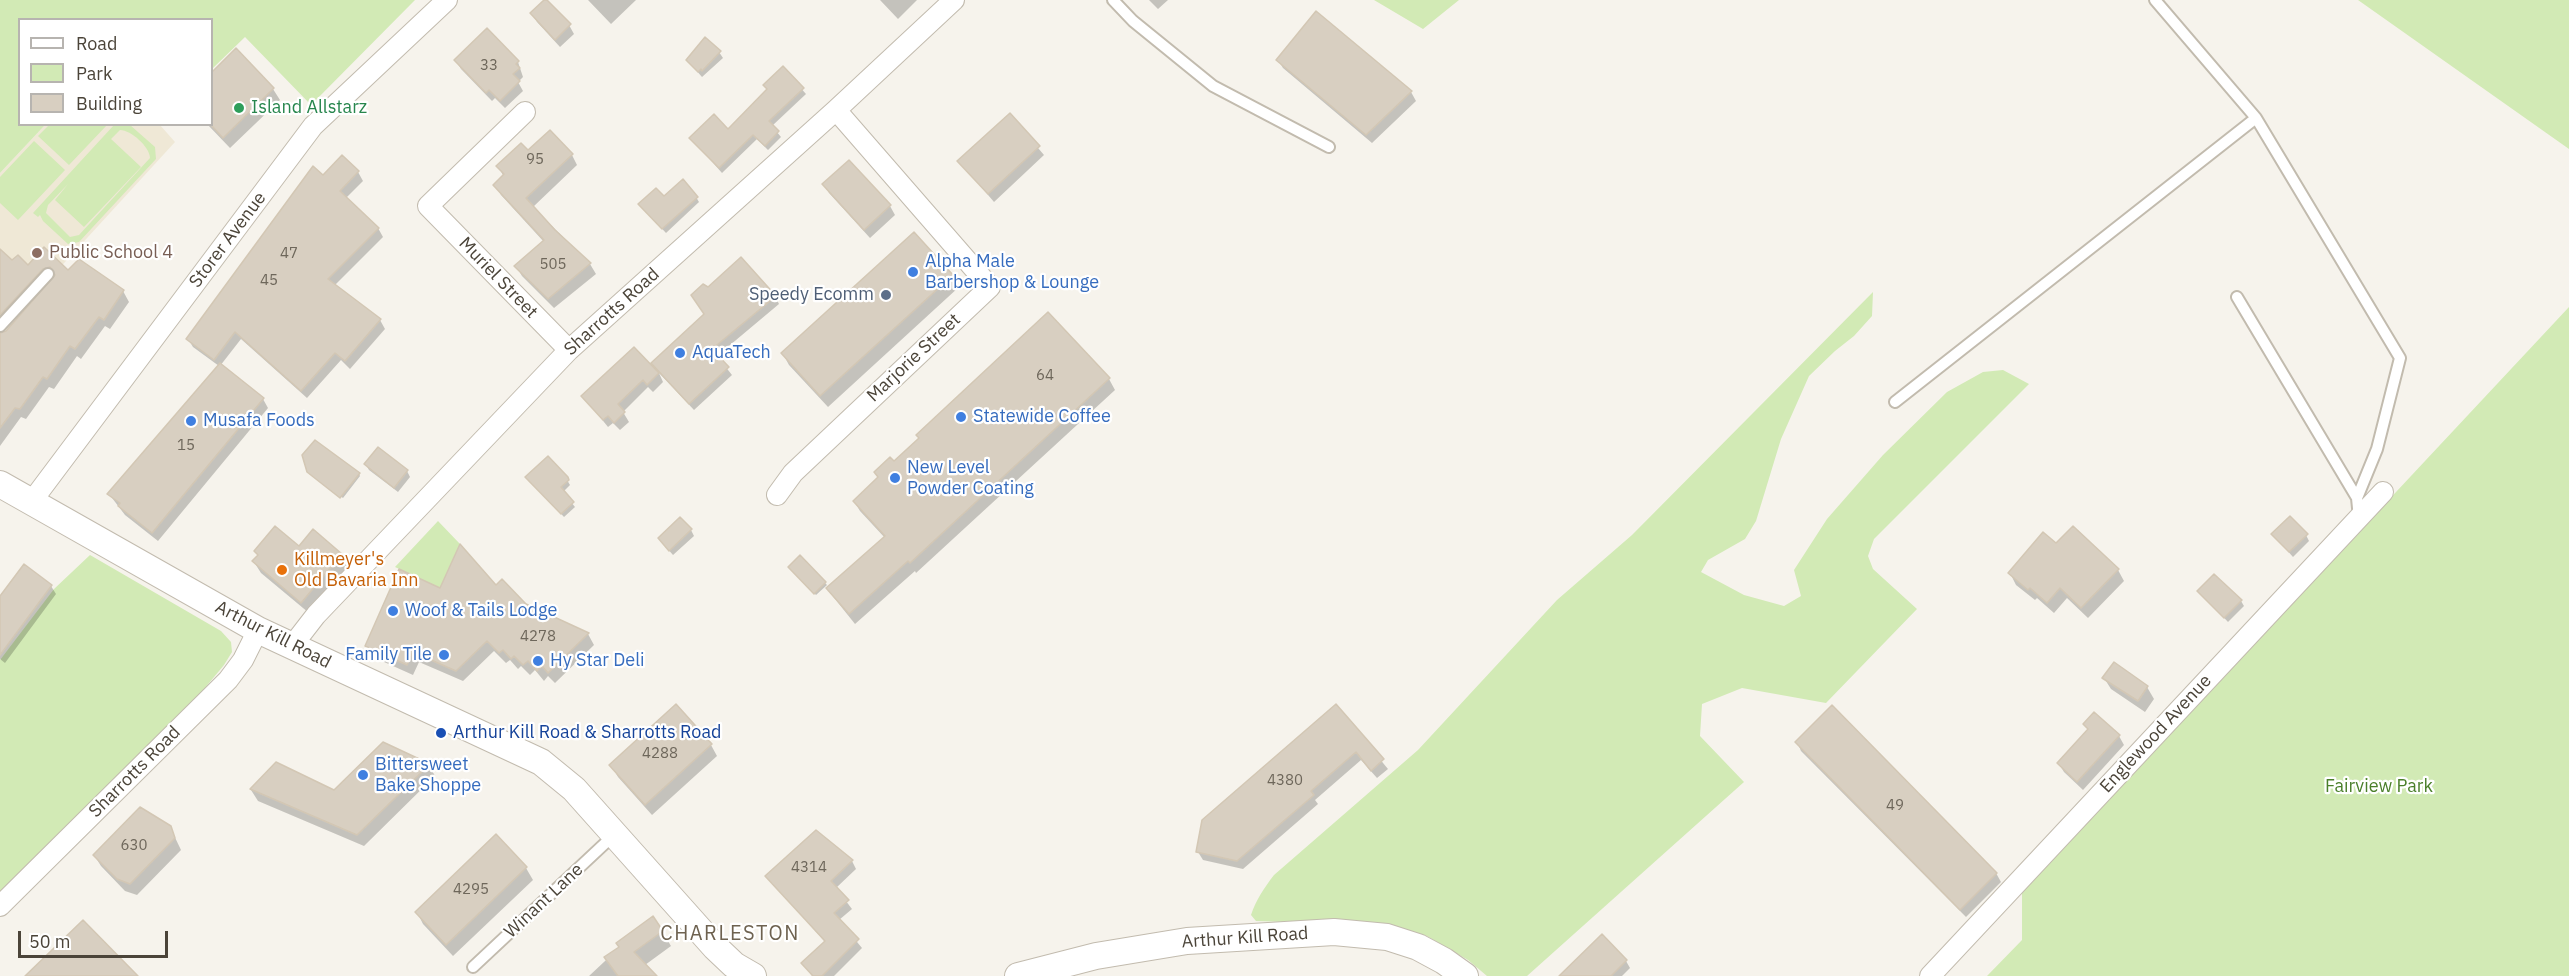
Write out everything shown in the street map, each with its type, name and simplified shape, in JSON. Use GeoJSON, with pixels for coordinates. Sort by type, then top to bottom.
{"type":"FeatureCollection","features":[{"type":"Feature","properties":{"kind":"street","name":"Storer Avenue"},"geometry":{"type":"LineString","coordinates":[[32,501],[313,126],[447,0]]}},
{"type":"Feature","properties":{"kind":"street","name":"Sharrotts Road"},"geometry":{"type":"LineString","coordinates":[[292,646],[316,615],[569,350],[836,110],[954,0]]}},
{"type":"Feature","properties":{"kind":"street","name":"Marjorie Street"},"geometry":{"type":"LineString","coordinates":[[777,495],[793,473],[990,287],[836,110]]}},
{"type":"Feature","properties":{"kind":"street","name":"Muriel Street"},"geometry":{"type":"LineString","coordinates":[[525,111],[428,206],[569,350]]}},
{"type":"Feature","properties":{"kind":"street","name":"Arthur Kill Road"},"geometry":{"type":"LineString","coordinates":[[0,484],[258,630],[531,756],[561,777],[615,834],[690,922],[734,965],[753,976]]}},
{"type":"Feature","properties":{"kind":"street","name":"Englewood Avenue"},"geometry":{"type":"LineString","coordinates":[[1930,976],[2383,492]]}},
{"type":"Feature","properties":{"kind":"street","name":"Sharrotts Road"},"geometry":{"type":"LineString","coordinates":[[0,906],[228,681],[243,660],[258,630]]}},
{"type":"Feature","properties":{"kind":"street","name":"Arthur Kill Road"},"geometry":{"type":"LineString","coordinates":[[1018,976],[1096,956],[1187,941],[1327,932],[1387,936],[1418,947],[1465,976]]}},
{"type":"Feature","properties":{"kind":"lane"},"geometry":{"type":"LineString","coordinates":[[1113,0],[1133,21],[1213,86],[1329,147]]}},
{"type":"Feature","properties":{"kind":"lane"},"geometry":{"type":"LineString","coordinates":[[2155,0],[2256,118],[2400,357],[2377,449],[2357,498]]}},
{"type":"Feature","properties":{"kind":"lane"},"geometry":{"type":"LineString","coordinates":[[1895,402],[2256,118]]}},
{"type":"Feature","properties":{"kind":"lane"},"geometry":{"type":"LineString","coordinates":[[0,326],[48,274]]}},
{"type":"Feature","properties":{"kind":"lane"},"geometry":{"type":"LineString","coordinates":[[2237,297],[2357,498],[2359,518]]}},
{"type":"Feature","properties":{"kind":"lane","name":"Winant Lane"},"geometry":{"type":"LineString","coordinates":[[473,967],[615,834]]}},
{"type":"Feature","properties":{"kind":"shaded area","name":"Public School 4"},"geometry":{"type":"Polygon","coordinates":[[[44,126],[161,126],[175,142],[0,333],[0,173],[44,126]]]}},
{"type":"Feature","properties":{"kind":"green space"},"geometry":{"type":"Polygon","coordinates":[[[0,0],[415,0],[311,105],[245,37],[213,68],[213,18],[18,18],[18,126],[44,126],[0,173],[0,0]]]}},
{"type":"Feature","properties":{"kind":"green space"},"geometry":{"type":"Polygon","coordinates":[[[1374,0],[1459,0],[1423,29],[1374,0]]]}},
{"type":"Feature","properties":{"kind":"green space"},"geometry":{"type":"Polygon","coordinates":[[[2358,0],[2569,0],[2569,149],[2358,0]]]}},
{"type":"Feature","properties":{"kind":"green space"},"geometry":{"type":"Polygon","coordinates":[[[48,126],[106,126],[69,165],[38,136],[48,126]]]}},
{"type":"Feature","properties":{"kind":"green space"},"geometry":{"type":"Polygon","coordinates":[[[113,126],[131,126],[155,147],[156,159],[79,242],[68,244],[43,221],[40,215],[38,217],[33,213],[113,126]],[[120,130],[111,139],[141,167],[84,227],[55,200],[68,184],[48,205],[46,213],[70,237],[79,235],[150,158],[147,149],[134,136],[120,130]]]}},
{"type":"Feature","properties":{"kind":"green space"},"geometry":{"type":"Polygon","coordinates":[[[34,141],[65,170],[18,220],[0,203],[0,177],[34,141]]]}},
{"type":"Feature","properties":{"kind":"green space"},"geometry":{"type":"Polygon","coordinates":[[[1873,292],[1872,316],[1854,336],[1809,376],[1781,439],[1756,521],[1745,539],[1708,560],[1701,572],[1744,595],[1784,606],[1801,596],[1794,570],[1827,519],[1883,455],[1947,392],[1983,372],[2003,370],[2029,384],[1874,539],[1868,556],[1873,569],[1917,609],[1826,703],[1742,688],[1702,704],[1700,736],[1744,782],[1527,976],[1487,976],[1468,960],[1427,936],[1377,925],[1256,921],[1251,915],[1274,875],[1418,750],[1557,600],[1632,535],[1873,292]]]}},
{"type":"Feature","properties":{"kind":"green space","name":"Fairview Park"},"geometry":{"type":"Polygon","coordinates":[[[2569,307],[2569,976],[1987,976],[2022,940],[2022,892],[2569,307]]]}},
{"type":"Feature","properties":{"kind":"green space"},"geometry":{"type":"Polygon","coordinates":[[[438,521],[460,544],[440,588],[395,567],[438,521]]]}},
{"type":"Feature","properties":{"kind":"green space"},"geometry":{"type":"Polygon","coordinates":[[[90,555],[221,631],[231,642],[232,652],[189,707],[0,893],[0,660],[54,589],[90,555]]]}},
{"type":"Feature","properties":{"kind":"building"},"geometry":{"type":"Polygon","coordinates":[[[544,0],[547,0],[571,24],[555,40],[530,13],[544,0]]]}},
{"type":"Feature","properties":{"kind":"building"},"geometry":{"type":"Polygon","coordinates":[[[1316,11],[1412,91],[1366,135],[1276,60],[1316,11]]]}},
{"type":"Feature","properties":{"kind":"building"},"geometry":{"type":"Polygon","coordinates":[[[487,28],[519,61],[516,64],[520,68],[513,74],[520,81],[500,101],[489,90],[486,93],[454,60],[487,28]]]}},
{"type":"Feature","properties":{"kind":"building"},"geometry":{"type":"Polygon","coordinates":[[[705,37],[721,51],[702,71],[701,69],[698,72],[686,60],[705,37]]]}},
{"type":"Feature","properties":{"kind":"building"},"geometry":{"type":"Polygon","coordinates":[[[236,48],[274,88],[223,138],[212,126],[213,71],[236,48]]]}},
{"type":"Feature","properties":{"kind":"building"},"geometry":{"type":"Polygon","coordinates":[[[783,66],[804,88],[769,121],[779,131],[765,146],[753,135],[719,168],[689,138],[714,114],[728,129],[767,89],[763,85],[783,66]]]}},
{"type":"Feature","properties":{"kind":"building"},"geometry":{"type":"Polygon","coordinates":[[[1010,113],[1040,146],[988,194],[957,161],[1010,113]]]}},
{"type":"Feature","properties":{"kind":"building"},"geometry":{"type":"Polygon","coordinates":[[[550,130],[573,154],[526,198],[555,230],[591,263],[548,299],[514,266],[544,240],[493,185],[504,174],[496,166],[521,143],[528,150],[550,130]]]}},
{"type":"Feature","properties":{"kind":"building"},"geometry":{"type":"Polygon","coordinates":[[[342,155],[359,171],[340,191],[379,228],[328,279],[381,319],[345,361],[335,353],[301,391],[235,332],[214,360],[186,339],[313,166],[323,175],[342,155]]]}},
{"type":"Feature","properties":{"kind":"building"},"geometry":{"type":"Polygon","coordinates":[[[849,160],[891,205],[864,230],[822,184],[849,160]]]}},
{"type":"Feature","properties":{"kind":"building"},"geometry":{"type":"Polygon","coordinates":[[[683,179],[698,197],[662,229],[638,204],[656,188],[664,196],[683,179]]]}},
{"type":"Feature","properties":{"kind":"building"},"geometry":{"type":"Polygon","coordinates":[[[914,232],[953,275],[820,396],[781,353],[914,232]]]}},
{"type":"Feature","properties":{"kind":"building"},"geometry":{"type":"Polygon","coordinates":[[[44,247],[68,270],[79,259],[124,290],[104,320],[99,317],[75,349],[70,346],[47,379],[43,377],[20,409],[15,408],[0,428],[0,333],[6,331],[55,275],[50,267],[43,269],[0,315],[0,249],[12,260],[18,255],[28,265],[44,247]]]}},
{"type":"Feature","properties":{"kind":"building"},"geometry":{"type":"Polygon","coordinates":[[[741,257],[776,296],[712,349],[729,367],[689,404],[651,363],[704,314],[691,295],[703,284],[708,287],[741,257]]]}},
{"type":"Feature","properties":{"kind":"building"},"geometry":{"type":"Polygon","coordinates":[[[1048,312],[1110,378],[910,563],[908,561],[849,614],[826,588],[885,536],[853,501],[878,477],[874,472],[890,457],[894,461],[919,438],[916,435],[1048,312]]]}},
{"type":"Feature","properties":{"kind":"building"},"geometry":{"type":"Polygon","coordinates":[[[634,347],[659,373],[647,385],[643,380],[618,404],[625,412],[614,423],[608,416],[603,420],[581,396],[634,347]]]}},
{"type":"Feature","properties":{"kind":"building"},"geometry":{"type":"Polygon","coordinates":[[[220,363],[264,398],[152,533],[118,506],[120,503],[107,494],[220,363]]]}},
{"type":"Feature","properties":{"kind":"building"},"geometry":{"type":"Polygon","coordinates":[[[315,440],[360,473],[340,498],[307,472],[302,455],[315,440]]]}},
{"type":"Feature","properties":{"kind":"building"},"geometry":{"type":"Polygon","coordinates":[[[378,447],[408,470],[394,488],[364,464],[378,447]]]}},
{"type":"Feature","properties":{"kind":"building"},"geometry":{"type":"Polygon","coordinates":[[[548,456],[568,477],[569,480],[561,487],[574,502],[561,514],[525,477],[548,456]]]}},
{"type":"Feature","properties":{"kind":"building"},"geometry":{"type":"Polygon","coordinates":[[[2290,516],[2308,534],[2289,552],[2271,534],[2290,516]]]}},
{"type":"Feature","properties":{"kind":"building"},"geometry":{"type":"Polygon","coordinates":[[[680,517],[692,529],[669,551],[658,538],[680,517]]]}},
{"type":"Feature","properties":{"kind":"building"},"geometry":{"type":"Polygon","coordinates":[[[275,526],[299,546],[313,529],[342,554],[301,603],[252,561],[258,555],[254,551],[275,526]]]}},
{"type":"Feature","properties":{"kind":"building"},"geometry":{"type":"Polygon","coordinates":[[[2073,526],[2119,569],[2081,608],[2060,588],[2047,603],[2008,573],[2043,532],[2056,543],[2073,526]]]}},
{"type":"Feature","properties":{"kind":"building"},"geometry":{"type":"Polygon","coordinates":[[[460,544],[496,585],[502,579],[526,604],[589,633],[548,673],[542,666],[537,671],[528,661],[523,665],[514,656],[511,659],[503,650],[499,653],[487,641],[456,671],[413,652],[407,665],[365,646],[399,569],[440,588],[460,544]]]}},
{"type":"Feature","properties":{"kind":"building"},"geometry":{"type":"Polygon","coordinates":[[[800,555],[826,582],[814,594],[788,567],[800,555]]]}},
{"type":"Feature","properties":{"kind":"building"},"geometry":{"type":"Polygon","coordinates":[[[24,564],[52,585],[0,655],[0,596],[24,564]]]}},
{"type":"Feature","properties":{"kind":"building"},"geometry":{"type":"Polygon","coordinates":[[[2214,574],[2242,600],[2224,618],[2197,591],[2214,574]]]}},
{"type":"Feature","properties":{"kind":"building"},"geometry":{"type":"Polygon","coordinates":[[[2114,662],[2148,686],[2138,701],[2102,678],[2114,662]]]}},
{"type":"Feature","properties":{"kind":"building"},"geometry":{"type":"Polygon","coordinates":[[[676,704],[712,744],[645,805],[609,765],[676,704]]]}},
{"type":"Feature","properties":{"kind":"building"},"geometry":{"type":"Polygon","coordinates":[[[1336,704],[1384,759],[1371,771],[1356,752],[1311,791],[1314,795],[1237,861],[1196,852],[1202,820],[1336,704]]]}},
{"type":"Feature","properties":{"kind":"building"},"geometry":{"type":"Polygon","coordinates":[[[1832,705],[1997,873],[1960,910],[1795,742],[1832,705]]]}},
{"type":"Feature","properties":{"kind":"building"},"geometry":{"type":"Polygon","coordinates":[[[2094,712],[2120,735],[2077,782],[2057,763],[2088,729],[2083,724],[2094,712]]]}},
{"type":"Feature","properties":{"kind":"building"},"geometry":{"type":"Polygon","coordinates":[[[383,742],[430,764],[357,835],[250,789],[276,762],[334,790],[383,742]]]}},
{"type":"Feature","properties":{"kind":"building"},"geometry":{"type":"Polygon","coordinates":[[[140,807],[171,826],[175,838],[130,884],[117,879],[93,855],[140,807]]]}},
{"type":"Feature","properties":{"kind":"building"},"geometry":{"type":"Polygon","coordinates":[[[816,830],[853,860],[831,881],[849,900],[834,913],[859,939],[822,976],[813,976],[801,963],[825,941],[765,876],[816,830]]]}},
{"type":"Feature","properties":{"kind":"building"},"geometry":{"type":"Polygon","coordinates":[[[496,834],[527,867],[446,945],[415,912],[496,834]]]}},
{"type":"Feature","properties":{"kind":"building"},"geometry":{"type":"Polygon","coordinates":[[[653,916],[663,931],[634,952],[657,976],[618,976],[604,957],[619,947],[616,943],[653,916]]]}},
{"type":"Feature","properties":{"kind":"building"},"geometry":{"type":"Polygon","coordinates":[[[83,920],[138,976],[25,976],[83,920]]]}},
{"type":"Feature","properties":{"kind":"building"},"geometry":{"type":"Polygon","coordinates":[[[1602,934],[1627,960],[1611,976],[1559,976],[1602,934]]]}},
{"type":"Feature","properties":{"kind":"place","name":"Island Allstarz"},"geometry":{"type":"Point","coordinates":[239,108]}},
{"type":"Feature","properties":{"kind":"place","name":"Public School 4"},"geometry":{"type":"Point","coordinates":[37,253]}},
{"type":"Feature","properties":{"kind":"place","name":"Alpha Male Barbershop & Lounge"},"geometry":{"type":"Point","coordinates":[913,272]}},
{"type":"Feature","properties":{"kind":"place","name":"Speedy Ecomm"},"geometry":{"type":"Point","coordinates":[886,295]}},
{"type":"Feature","properties":{"kind":"place","name":"AquaTech"},"geometry":{"type":"Point","coordinates":[680,353]}},
{"type":"Feature","properties":{"kind":"place","name":"Statewide Coffee"},"geometry":{"type":"Point","coordinates":[961,417]}},
{"type":"Feature","properties":{"kind":"place","name":"Musafa Foods"},"geometry":{"type":"Point","coordinates":[191,421]}},
{"type":"Feature","properties":{"kind":"place","name":"New Level Powder Coating"},"geometry":{"type":"Point","coordinates":[895,478]}},
{"type":"Feature","properties":{"kind":"place","name":"Killmeyer's Old Bavaria Inn"},"geometry":{"type":"Point","coordinates":[282,570]}},
{"type":"Feature","properties":{"kind":"place","name":"Woof & Tails Lodge"},"geometry":{"type":"Point","coordinates":[393,611]}},
{"type":"Feature","properties":{"kind":"place","name":"Family Tile"},"geometry":{"type":"Point","coordinates":[444,655]}},
{"type":"Feature","properties":{"kind":"place","name":"Hy Star Deli"},"geometry":{"type":"Point","coordinates":[538,661]}},
{"type":"Feature","properties":{"kind":"place","name":"Arthur Kill Road & Sharrotts Road"},"geometry":{"type":"Point","coordinates":[441,733]}},
{"type":"Feature","properties":{"kind":"place","name":"Bittersweet Bake Shoppe"},"geometry":{"type":"Point","coordinates":[363,775]}},
{"type":"Feature","properties":{"kind":"district","name":"CHARLESTON"},"geometry":{"type":"Point","coordinates":[730,934]}}]}
